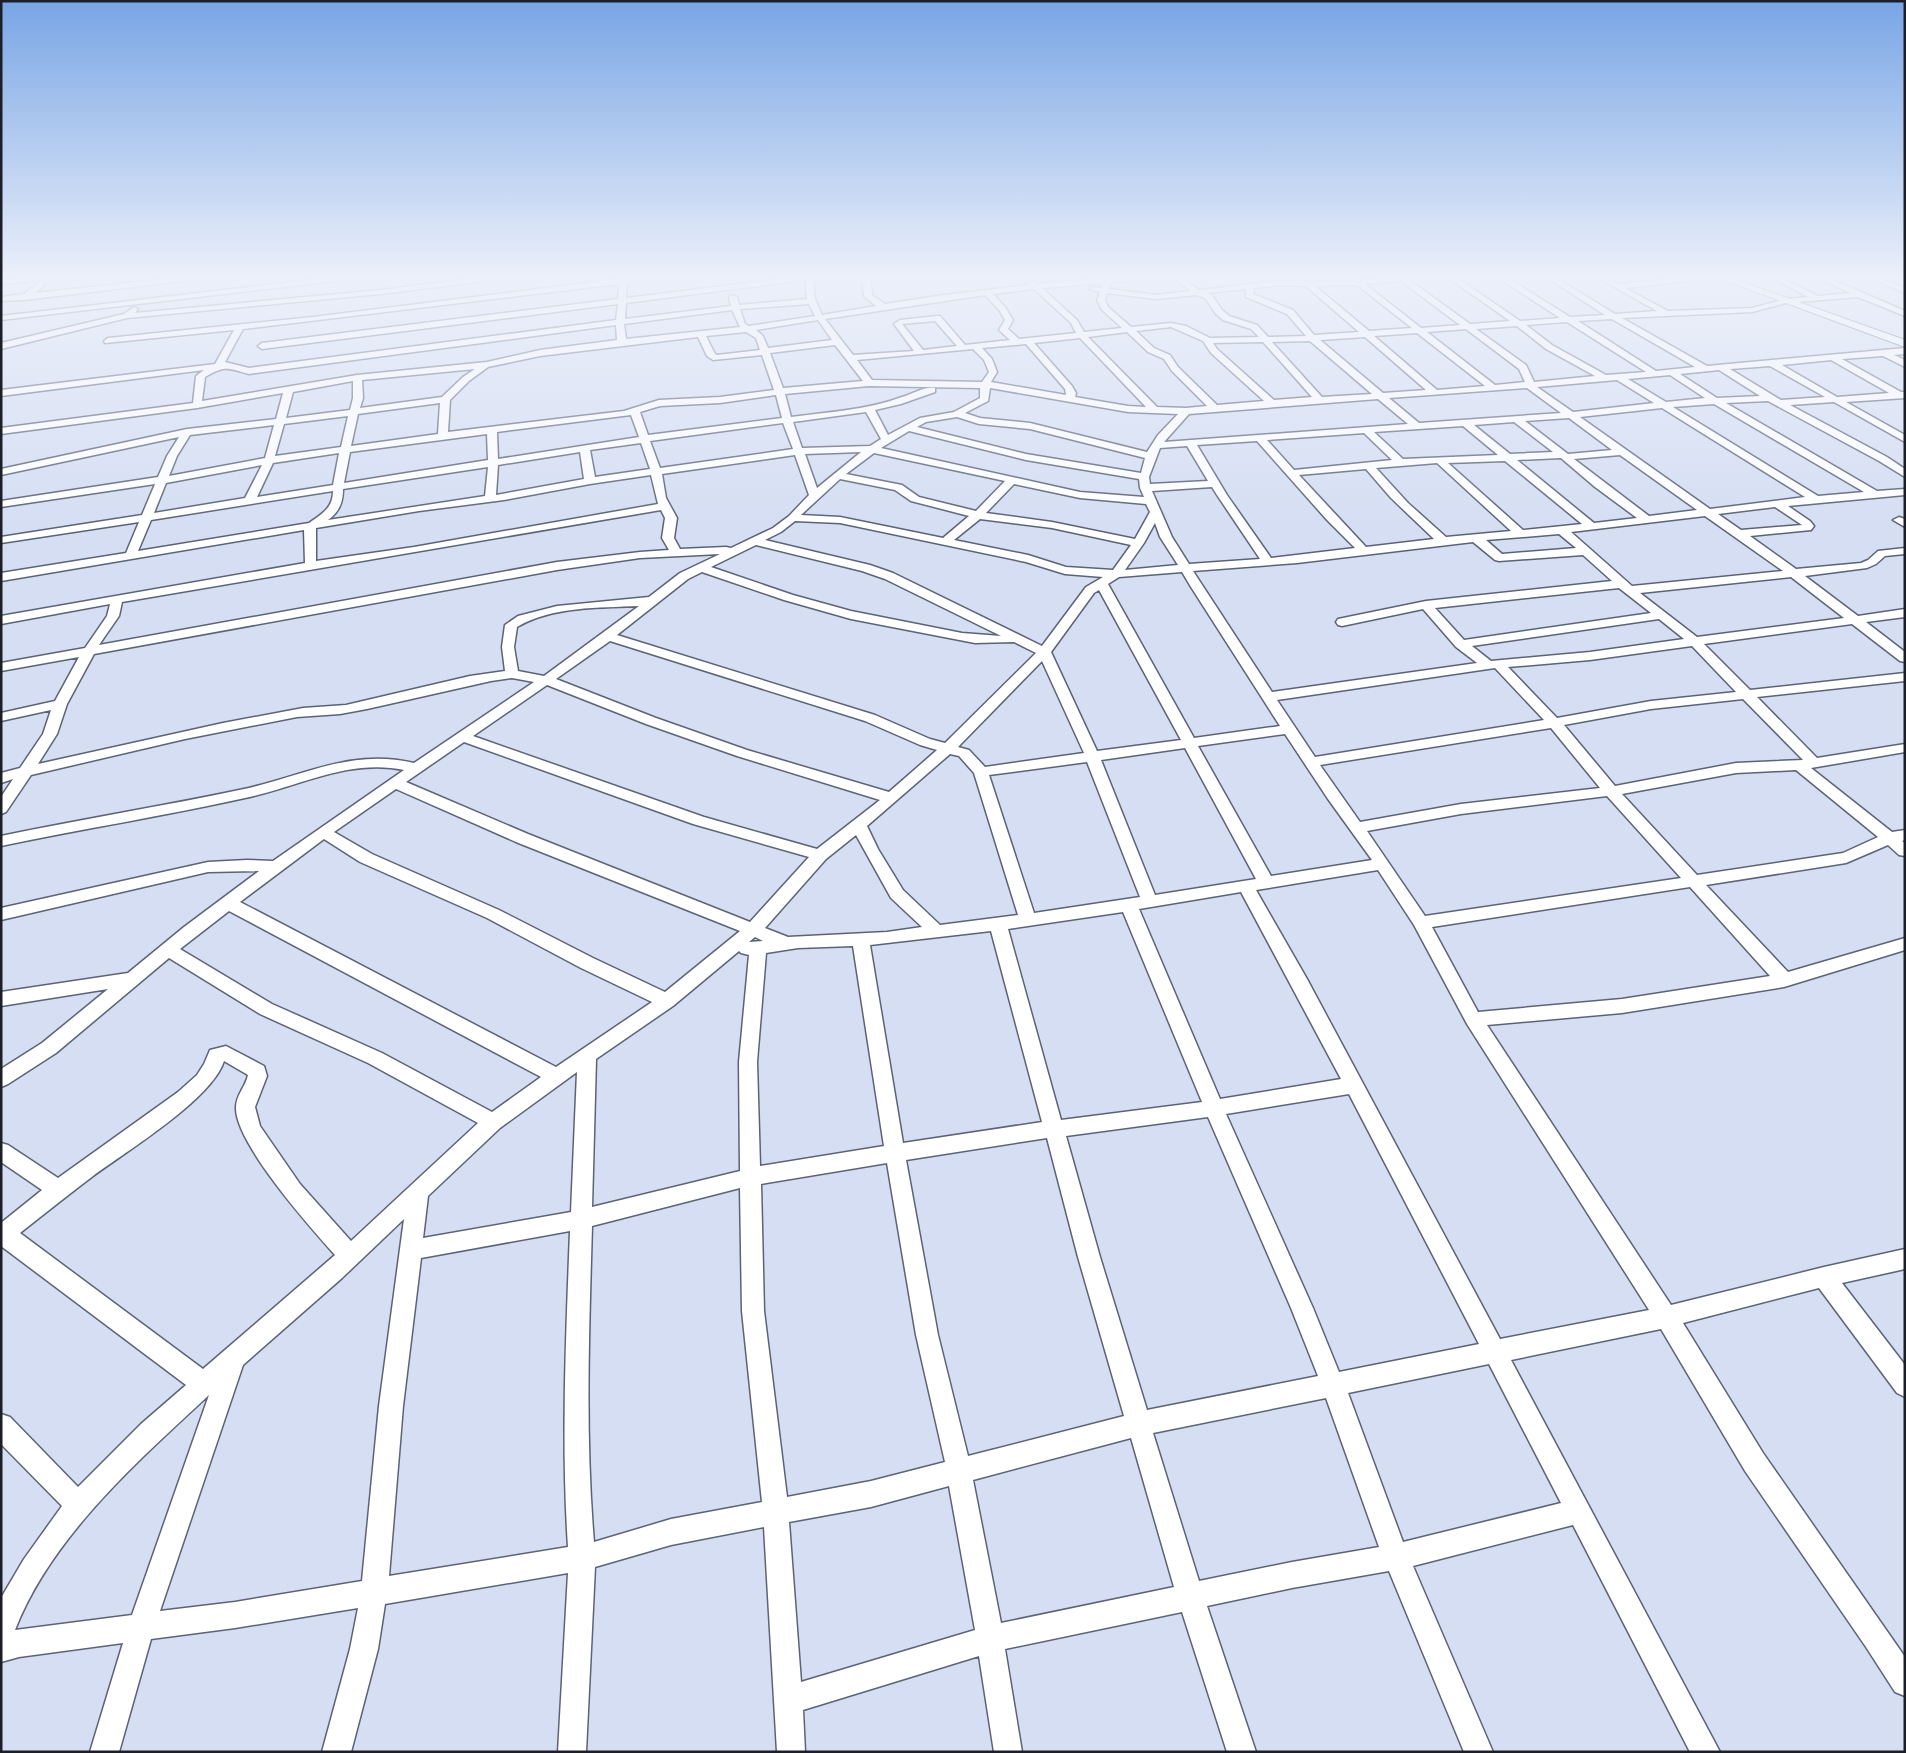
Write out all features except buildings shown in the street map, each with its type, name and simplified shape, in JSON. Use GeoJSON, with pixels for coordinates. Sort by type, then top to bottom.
{"type":"FeatureCollection","features":[{"type":"Feature","properties":{"kind":"street"},"geometry":{"type":"LineString","coordinates":[[197,405],[201,376],[219,366],[222,361]]}},
{"type":"Feature","properties":{"kind":"street"},"geometry":{"type":"LineString","coordinates":[[1,431],[197,405],[289,390],[343,361]]}},
{"type":"Feature","properties":{"kind":"street"},"geometry":{"type":"LineString","coordinates":[[1,472],[187,432],[445,399],[466,379],[495,361]]}},
{"type":"Feature","properties":{"kind":"street"},"geometry":{"type":"LineString","coordinates":[[1,393],[225,365],[249,371],[323,373],[357,378],[487,366],[508,361]]}},
{"type":"Feature","properties":{"kind":"street"},"geometry":{"type":"LineString","coordinates":[[769,361],[771,372],[780,392],[787,420],[815,496]]}},
{"type":"Feature","properties":{"kind":"street"},"geometry":{"type":"LineString","coordinates":[[853,361],[869,383]]}},
{"type":"Feature","properties":{"kind":"street"},"geometry":{"type":"LineString","coordinates":[[1,1079],[49,1048],[167,949],[323,832],[546,680],[608,636],[684,576],[777,530],[794,518],[800,510],[838,476],[886,440],[923,420],[957,414],[985,399],[985,385],[993,372],[992,365],[988,361]]}},
{"type":"Feature","properties":{"kind":"street"},"geometry":{"type":"LineString","coordinates":[[1045,361],[1069,388],[1071,393],[1070,399]]}},
{"type":"Feature","properties":{"kind":"street"},"geometry":{"type":"LineString","coordinates":[[1106,361],[1155,411]]}},
{"type":"Feature","properties":{"kind":"street"},"geometry":{"type":"LineString","coordinates":[[1170,361],[1214,408]]}},
{"type":"Feature","properties":{"kind":"street"},"geometry":{"type":"LineString","coordinates":[[1225,361],[1272,403]]}},
{"type":"Feature","properties":{"kind":"street"},"geometry":{"type":"LineString","coordinates":[[1285,361],[1320,401]]}},
{"type":"Feature","properties":{"kind":"street"},"geometry":{"type":"LineString","coordinates":[[1339,361],[1414,426]]}},
{"type":"Feature","properties":{"kind":"street"},"geometry":{"type":"LineString","coordinates":[[1398,361],[1435,393]]}},
{"type":"Feature","properties":{"kind":"street"},"geometry":{"type":"LineString","coordinates":[[1459,361],[1493,388]]}},
{"type":"Feature","properties":{"kind":"street"},"geometry":{"type":"LineString","coordinates":[[1514,361],[1523,367],[1530,380],[1529,385]]}},
{"type":"Feature","properties":{"kind":"street"},"geometry":{"type":"LineString","coordinates":[[1574,361],[1603,377]]}},
{"type":"Feature","properties":{"kind":"street"},"geometry":{"type":"LineString","coordinates":[[1634,361],[1654,373]]}},
{"type":"Feature","properties":{"kind":"street"},"geometry":{"type":"LineString","coordinates":[[1691,361],[1705,369]]}},
{"type":"Feature","properties":{"kind":"street"},"geometry":{"type":"LineString","coordinates":[[1,504],[78,491],[163,480],[269,460],[635,412],[659,403],[720,400],[869,383],[1008,386],[1128,409],[1186,411],[1272,403],[1435,393],[1794,361]]}},
{"type":"Feature","properties":{"kind":"street"},"geometry":{"type":"LineString","coordinates":[[1838,361],[1903,396]]}},
{"type":"Feature","properties":{"kind":"street"},"geometry":{"type":"LineString","coordinates":[[1772,363],[1905,439]]}},
{"type":"Feature","properties":{"kind":"street"},"geometry":{"type":"LineString","coordinates":[[1721,368],[1883,459],[1905,474]]}},
{"type":"Feature","properties":{"kind":"street"},"geometry":{"type":"LineString","coordinates":[[1670,371],[1714,400],[1875,494]]}},
{"type":"Feature","properties":{"kind":"street"},"geometry":{"type":"LineString","coordinates":[[1617,376],[1816,499]]}},
{"type":"Feature","properties":{"kind":"street"},"geometry":{"type":"LineString","coordinates":[[310,527],[330,513],[336,506],[338,486],[358,398],[357,378]]}},
{"type":"Feature","properties":{"kind":"street"},"geometry":{"type":"LineString","coordinates":[[1529,385],[1794,573],[1905,658]]}},
{"type":"Feature","properties":{"kind":"street"},"geometry":{"type":"LineString","coordinates":[[1,540],[338,486],[869,408],[890,404],[946,386]]}},
{"type":"Feature","properties":{"kind":"street"},"geometry":{"type":"LineString","coordinates":[[249,501],[269,460],[289,390]]}},
{"type":"Feature","properties":{"kind":"street"},"geometry":{"type":"LineString","coordinates":[[957,414],[979,421],[1030,426],[1154,450],[1190,442],[1571,415],[1714,400],[1834,399],[1903,396]]}},
{"type":"Feature","properties":{"kind":"street"},"geometry":{"type":"LineString","coordinates":[[443,436],[445,399]]}},
{"type":"Feature","properties":{"kind":"street"},"geometry":{"type":"LineString","coordinates":[[869,408],[886,440]]}},
{"type":"Feature","properties":{"kind":"street"},"geometry":{"type":"LineString","coordinates":[[1,1632],[10,1609],[33,1568],[78,1505],[150,1433],[350,1256],[493,1122],[556,1076],[667,1001],[727,953],[756,938],[820,855],[892,798],[949,748],[1044,652],[1090,590],[1109,579],[1138,543],[1149,495],[1149,470],[1154,450],[1172,424],[1186,411]]}},
{"type":"Feature","properties":{"kind":"street"},"geometry":{"type":"LineString","coordinates":[[635,412],[656,472],[661,498],[671,518],[668,538],[676,552]]}},
{"type":"Feature","properties":{"kind":"street"},"geometry":{"type":"LineString","coordinates":[[1516,419],[1599,485],[1647,520]]}},
{"type":"Feature","properties":{"kind":"street"},"geometry":{"type":"LineString","coordinates":[[1464,422],[1592,527]]}},
{"type":"Feature","properties":{"kind":"street"},"geometry":{"type":"LineString","coordinates":[[907,428],[1016,455],[1149,495]]}},
{"type":"Feature","properties":{"kind":"street"},"geometry":{"type":"LineString","coordinates":[[1365,429],[1400,462]]}},
{"type":"Feature","properties":{"kind":"street"},"geometry":{"type":"LineString","coordinates":[[490,499],[493,463],[492,431]]}},
{"type":"Feature","properties":{"kind":"street"},"geometry":{"type":"LineString","coordinates":[[131,554],[172,456],[187,432]]}},
{"type":"Feature","properties":{"kind":"street"},"geometry":{"type":"LineString","coordinates":[[1259,437],[1331,518],[1363,550]]}},
{"type":"Feature","properties":{"kind":"street"},"geometry":{"type":"LineString","coordinates":[[1190,442],[1215,484],[1268,562]]}},
{"type":"Feature","properties":{"kind":"street"},"geometry":{"type":"LineString","coordinates":[[584,449],[590,481]]}},
{"type":"Feature","properties":{"kind":"street"},"geometry":{"type":"LineString","coordinates":[[1,577],[131,554],[310,527],[419,508],[490,499],[590,481],[798,451],[872,449],[1011,481],[1107,499],[1149,495],[1215,484]]}},
{"type":"Feature","properties":{"kind":"street"},"geometry":{"type":"LineString","coordinates":[[1292,473],[1400,462],[1622,452]]}},
{"type":"Feature","properties":{"kind":"street"},"geometry":{"type":"LineString","coordinates":[[1883,459],[1898,458]]}},
{"type":"Feature","properties":{"kind":"street"},"geometry":{"type":"LineString","coordinates":[[1440,461],[1521,534]]}},
{"type":"Feature","properties":{"kind":"street"},"geometry":{"type":"LineString","coordinates":[[1369,465],[1382,484],[1443,541]]}},
{"type":"Feature","properties":{"kind":"street"},"geometry":{"type":"LineString","coordinates":[[838,476],[898,487],[911,497],[922,502],[978,515],[1052,525],[1138,543]]}},
{"type":"Feature","properties":{"kind":"street"},"geometry":{"type":"LineString","coordinates":[[945,542],[978,515],[1011,481]]}},
{"type":"Feature","properties":{"kind":"street"},"geometry":{"type":"LineString","coordinates":[[794,518],[840,520],[1034,561],[1065,570],[1109,579],[1186,568],[1268,562],[1443,541],[1592,527],[1816,499],[1905,492]]}},
{"type":"Feature","properties":{"kind":"street"},"geometry":{"type":"LineString","coordinates":[[1149,495],[1166,536],[1196,587],[1333,796],[1358,827],[1421,923],[1473,1019],[1666,1317],[1754,1462],[1876,1637],[1905,1682]]}},
{"type":"Feature","properties":{"kind":"street"},"geometry":{"type":"LineString","coordinates":[[1739,534],[1807,528],[1806,523],[1778,504]]}},
{"type":"Feature","properties":{"kind":"street"},"geometry":{"type":"LineString","coordinates":[[1,620],[311,565],[414,550],[665,506]]}},
{"type":"Feature","properties":{"kind":"street"},"geometry":{"type":"LineString","coordinates":[[1905,518],[1899,520],[1905,524]]}},
{"type":"Feature","properties":{"kind":"street"},"geometry":{"type":"LineString","coordinates":[[310,527],[309,550],[311,565]]}},
{"type":"Feature","properties":{"kind":"street"},"geometry":{"type":"LineString","coordinates":[[1562,530],[1626,587],[1695,642],[1747,695],[1806,764],[1897,837],[1905,851]]}},
{"type":"Feature","properties":{"kind":"street"},"geometry":{"type":"LineString","coordinates":[[1477,539],[1496,556],[1503,558],[1587,551]]}},
{"type":"Feature","properties":{"kind":"street"},"geometry":{"type":"LineString","coordinates":[[753,541],[866,568],[888,576],[1044,652],[1082,731],[1140,903],[1214,1108],[1302,1308],[1396,1558],[1480,1752]]}},
{"type":"Feature","properties":{"kind":"street"},"geometry":{"type":"LineString","coordinates":[[1,667],[557,566],[640,555],[738,549]]}},
{"type":"Feature","properties":{"kind":"street"},"geometry":{"type":"LineString","coordinates":[[1342,622],[1426,605],[1863,566],[1872,562],[1882,553],[1905,551]]}},
{"type":"Feature","properties":{"kind":"street"},"geometry":{"type":"LineString","coordinates":[[700,567],[816,606],[858,617],[969,639],[990,641],[1015,638]]}},
{"type":"Feature","properties":{"kind":"street"},"geometry":{"type":"LineString","coordinates":[[1109,579],[1256,884],[1298,979],[1706,1752]]}},
{"type":"Feature","properties":{"kind":"street"},"geometry":{"type":"LineString","coordinates":[[1,809],[50,734],[60,704],[88,652],[113,616],[116,609],[116,600]]}},
{"type":"Feature","properties":{"kind":"street"},"geometry":{"type":"LineString","coordinates":[[512,674],[508,647],[511,625],[517,620],[545,612],[652,601]]}},
{"type":"Feature","properties":{"kind":"street"},"geometry":{"type":"LineString","coordinates":[[1426,605],[1461,644],[1493,665],[1554,723],[1611,791],[1784,980]]}},
{"type":"Feature","properties":{"kind":"street"},"geometry":{"type":"LineString","coordinates":[[1269,697],[1493,665],[1590,656],[1905,613]]}},
{"type":"Feature","properties":{"kind":"street"},"geometry":{"type":"LineString","coordinates":[[1461,644],[1663,615]]}},
{"type":"Feature","properties":{"kind":"street"},"geometry":{"type":"LineString","coordinates":[[608,636],[849,710],[925,742],[964,753],[981,772],[1028,920]]}},
{"type":"Feature","properties":{"kind":"street"},"geometry":{"type":"LineString","coordinates":[[1,778],[204,730],[262,722],[297,713],[355,708],[512,674],[546,680],[651,721],[742,753],[892,798]]}},
{"type":"Feature","properties":{"kind":"street"},"geometry":{"type":"LineString","coordinates":[[1312,762],[1554,723],[1651,705],[1905,677]]}},
{"type":"Feature","properties":{"kind":"street"},"geometry":{"type":"LineString","coordinates":[[1,717],[60,704]]}},
{"type":"Feature","properties":{"kind":"street"},"geometry":{"type":"LineString","coordinates":[[981,772],[1289,729]]}},
{"type":"Feature","properties":{"kind":"street"},"geometry":{"type":"LineString","coordinates":[[462,737],[682,815],[749,836],[820,855]]}},
{"type":"Feature","properties":{"kind":"street"},"geometry":{"type":"LineString","coordinates":[[1358,827],[1461,809],[1611,791],[1736,768],[1806,764],[1905,748]]}},
{"type":"Feature","properties":{"kind":"street"},"geometry":{"type":"LineString","coordinates":[[1,841],[188,803],[244,794],[340,766],[392,762],[417,768]]}},
{"type":"Feature","properties":{"kind":"street"},"geometry":{"type":"LineString","coordinates":[[395,783],[756,938],[786,943],[861,940],[998,924],[1381,864]]}},
{"type":"Feature","properties":{"kind":"street"},"geometry":{"type":"LineString","coordinates":[[858,825],[897,894],[937,932]]}},
{"type":"Feature","properties":{"kind":"street"},"geometry":{"type":"LineString","coordinates":[[323,832],[366,858],[493,914],[587,963],[667,1001]]}},
{"type":"Feature","properties":{"kind":"street"},"geometry":{"type":"LineString","coordinates":[[1421,923],[1532,907],[1692,880],[1846,858],[1897,837]]}},
{"type":"Feature","properties":{"kind":"street"},"geometry":{"type":"LineString","coordinates":[[1,914],[208,867],[247,865],[277,867]]}},
{"type":"Feature","properties":{"kind":"street"},"geometry":{"type":"LineString","coordinates":[[228,903],[556,1076]]}},
{"type":"Feature","properties":{"kind":"street"},"geometry":{"type":"LineString","coordinates":[[998,924],[1089,1257],[1190,1597],[1242,1752]]}},
{"type":"Feature","properties":{"kind":"street"},"geometry":{"type":"LineString","coordinates":[[756,938],[748,1062],[753,1311],[776,1512],[792,1752]]}},
{"type":"Feature","properties":{"kind":"street"},"geometry":{"type":"LineString","coordinates":[[861,940],[895,1153],[927,1335],[959,1470],[990,1639],[1008,1752]]}},
{"type":"Feature","properties":{"kind":"street"},"geometry":{"type":"LineString","coordinates":[[1473,1019],[1622,1006],[1784,980],[1905,944]]}},
{"type":"Feature","properties":{"kind":"street"},"geometry":{"type":"LineString","coordinates":[[167,949],[266,1008],[375,1058],[493,1122]]}},
{"type":"Feature","properties":{"kind":"street"},"geometry":{"type":"LineString","coordinates":[[1,999],[131,979]]}},
{"type":"Feature","properties":{"kind":"street"},"geometry":{"type":"LineString","coordinates":[[204,1384],[3,1235],[58,1190],[185,1098],[204,1080],[213,1067],[217,1055],[226,1054],[257,1071],[256,1081],[246,1097],[244,1107],[256,1137],[278,1173],[350,1256]]}},
{"type":"Feature","properties":{"kind":"street"},"geometry":{"type":"LineString","coordinates":[[572,1752],[582,1558],[578,1504],[577,1348],[587,1056]]}},
{"type":"Feature","properties":{"kind":"street"},"geometry":{"type":"LineString","coordinates":[[412,1250],[582,1219],[750,1177],[1055,1128],[1214,1108],[1353,1085]]}},
{"type":"Feature","properties":{"kind":"street"},"geometry":{"type":"LineString","coordinates":[[1,1151],[58,1190]]}},
{"type":"Feature","properties":{"kind":"street"},"geometry":{"type":"LineString","coordinates":[[336,1752],[364,1649],[374,1593],[391,1406],[418,1194]]}},
{"type":"Feature","properties":{"kind":"street"},"geometry":{"type":"LineString","coordinates":[[1,1648],[19,1643],[235,1616],[582,1558],[671,1532],[871,1494],[1140,1424],[1666,1317],[1905,1258]]}},
{"type":"Feature","properties":{"kind":"street"},"geometry":{"type":"LineString","coordinates":[[1824,1277],[1905,1385]]}},
{"type":"Feature","properties":{"kind":"street"},"geometry":{"type":"LineString","coordinates":[[104,1752],[141,1627],[234,1357]]}},
{"type":"Feature","properties":{"kind":"street"},"geometry":{"type":"LineString","coordinates":[[1,1426],[78,1505]]}},
{"type":"Feature","properties":{"kind":"street"},"geometry":{"type":"LineString","coordinates":[[789,1700],[990,1639],[1292,1575],[1396,1558],[1580,1511]]}}]}
